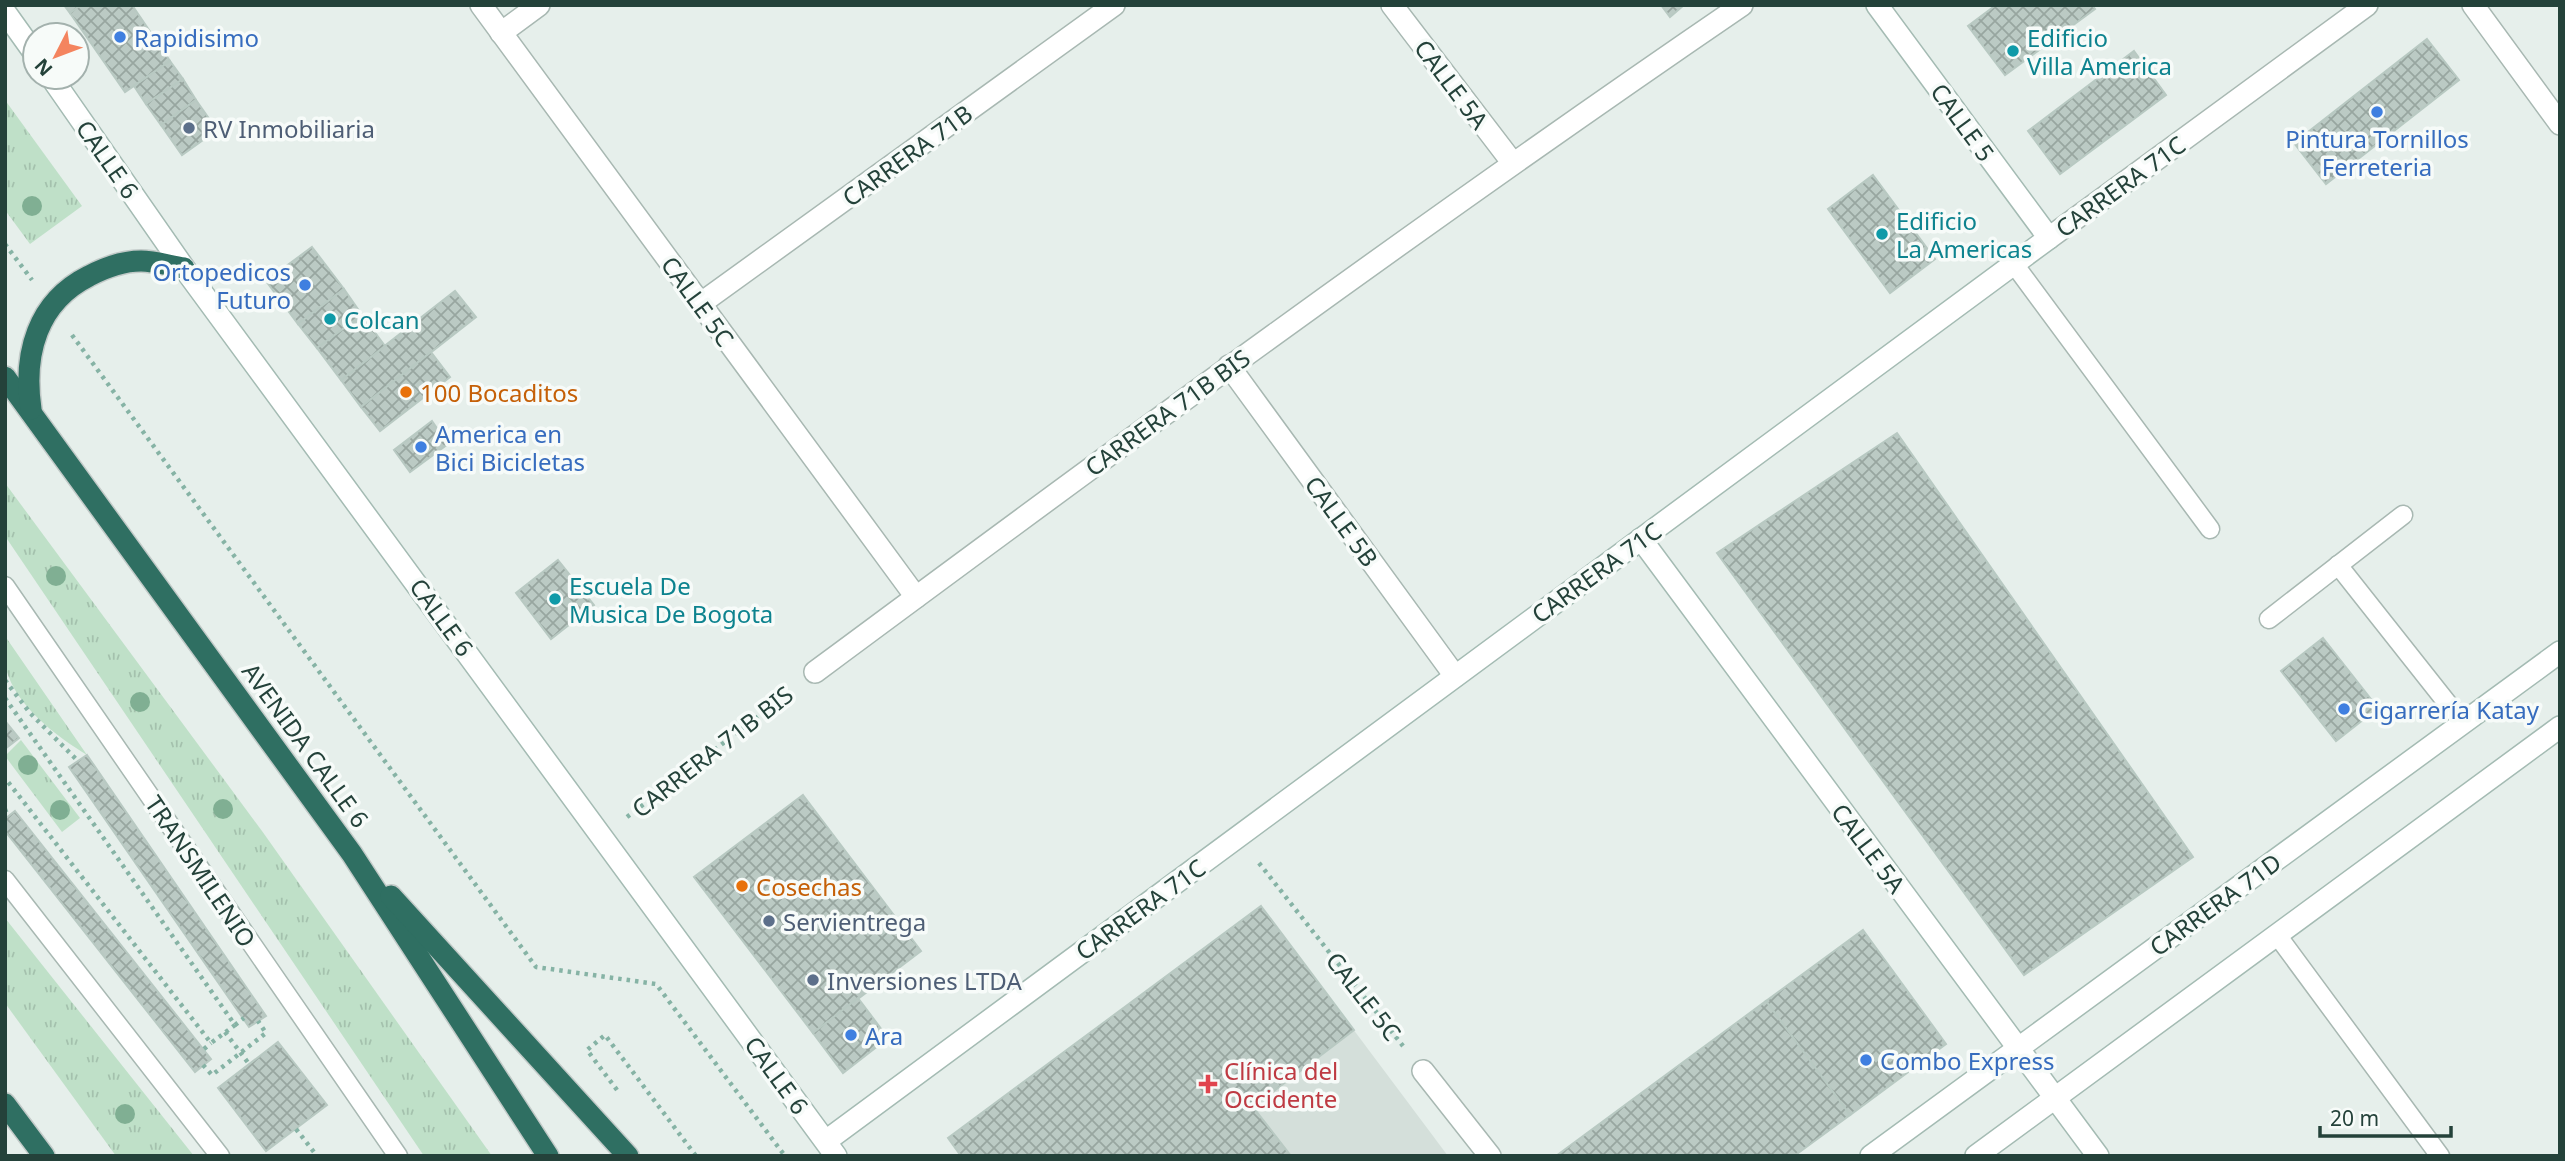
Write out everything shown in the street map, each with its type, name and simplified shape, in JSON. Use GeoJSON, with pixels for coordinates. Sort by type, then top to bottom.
{"type":"FeatureCollection","features":[{"type":"Feature","properties":{"kind":"highway"},"geometry":{"type":"LineString","coordinates":[[31,411],[27,383],[29,356],[37,329],[50,305],[79,281],[110,265],[142,261],[184,268]]}},
{"type":"Feature","properties":{"kind":"highway","name":"AVENIDA CALLE 6"},"geometry":{"type":"LineString","coordinates":[[5,377],[352,854],[548,1156]]}},
{"type":"Feature","properties":{"kind":"highway"},"geometry":{"type":"LineString","coordinates":[[352,854],[628,1156]]}},
{"type":"Feature","properties":{"kind":"highway"},"geometry":{"type":"LineString","coordinates":[[5,1104],[44,1156]]}},
{"type":"Feature","properties":{"kind":"street","name":"CALLE 5C"},"geometry":{"type":"LineString","coordinates":[[481,5],[916,597]]}},
{"type":"Feature","properties":{"kind":"street"},"geometry":{"type":"LineString","coordinates":[[501,33],[539,5]]}},
{"type":"Feature","properties":{"kind":"street","name":"CARRERA 71B"},"geometry":{"type":"LineString","coordinates":[[700,304],[1114,5]]}},
{"type":"Feature","properties":{"kind":"street","name":"CALLE 5A"},"geometry":{"type":"LineString","coordinates":[[1392,5],[1512,162]]}},
{"type":"Feature","properties":{"kind":"street","name":"CARRERA 71B BIS"},"geometry":{"type":"LineString","coordinates":[[815,672],[1229,366],[1512,162],[1742,5]]}},
{"type":"Feature","properties":{"kind":"street","name":"CALLE 5"},"geometry":{"type":"LineString","coordinates":[[1877,5],[2049,238]]}},
{"type":"Feature","properties":{"kind":"street","name":"CARRERA 71C"},"geometry":{"type":"LineString","coordinates":[[831,1148],[1238,836],[2367,5]]}},
{"type":"Feature","properties":{"kind":"street"},"geometry":{"type":"LineString","coordinates":[[2473,5],[2560,124]]}},
{"type":"Feature","properties":{"kind":"street"},"geometry":{"type":"LineString","coordinates":[[5,12],[21,34]]}},
{"type":"Feature","properties":{"kind":"street","name":"CALLE 6"},"geometry":{"type":"LineString","coordinates":[[61,91],[184,268],[831,1148]]}},
{"type":"Feature","properties":{"kind":"street","name":"CALLE 5B"},"geometry":{"type":"LineString","coordinates":[[1229,366],[1455,676]]}},
{"type":"Feature","properties":{"kind":"street","name":"CALLE 5A"},"geometry":{"type":"LineString","coordinates":[[1641,539],[2098,1156]]}},
{"type":"Feature","properties":{"kind":"street","name":"CARRERA 71D"},"geometry":{"type":"LineString","coordinates":[[1871,1156],[2560,652]]}},
{"type":"Feature","properties":{"kind":"street"},"geometry":{"type":"LineString","coordinates":[[1976,1156],[2560,727]]}},
{"type":"Feature","properties":{"kind":"street"},"geometry":{"type":"LineString","coordinates":[[1423,1071],[1490,1156]]}},
{"type":"Feature","properties":{"kind":"lane"},"geometry":{"type":"LineString","coordinates":[[2014,264],[2210,529]]}},
{"type":"Feature","properties":{"kind":"lane"},"geometry":{"type":"LineString","coordinates":[[2269,619],[2403,515]]}},
{"type":"Feature","properties":{"kind":"lane"},"geometry":{"type":"LineString","coordinates":[[2337,565],[2463,723]]}},
{"type":"Feature","properties":{"kind":"lane","name":"TRANSMILENIO"},"geometry":{"type":"LineString","coordinates":[[5,586],[398,1156]]}},
{"type":"Feature","properties":{"kind":"lane"},"geometry":{"type":"LineString","coordinates":[[5,880],[220,1156]]}},
{"type":"Feature","properties":{"kind":"lane"},"geometry":{"type":"LineString","coordinates":[[2277,935],[2440,1156]]}},
{"type":"Feature","properties":{"kind":"path"},"geometry":{"type":"LineString","coordinates":[[5,244],[536,967],[656,984],[785,1156]]}},
{"type":"Feature","properties":{"kind":"path","name":"CARRERA 71B BIS"},"geometry":{"type":"LineString","coordinates":[[603,835],[815,672]]}},
{"type":"Feature","properties":{"kind":"path"},"geometry":{"type":"LineString","coordinates":[[5,680],[30,713],[78,761]]}},
{"type":"Feature","properties":{"kind":"path"},"geometry":{"type":"LineString","coordinates":[[5,698],[235,1025]]}},
{"type":"Feature","properties":{"kind":"path"},"geometry":{"type":"LineString","coordinates":[[5,778],[211,1043]]}},
{"type":"Feature","properties":{"kind":"path"},"geometry":{"type":"LineString","coordinates":[[5,809],[8,817]]}},
{"type":"Feature","properties":{"kind":"path","name":"CALLE 5C"},"geometry":{"type":"LineString","coordinates":[[1238,836],[1423,1071]]}},
{"type":"Feature","properties":{"kind":"path"},"geometry":{"type":"LineString","coordinates":[[204,1049],[244,1018]]}},
{"type":"Feature","properties":{"kind":"path"},"geometry":{"type":"LineString","coordinates":[[203,1066],[212,1075],[266,1033],[258,1021]]}},
{"type":"Feature","properties":{"kind":"path"},"geometry":{"type":"LineString","coordinates":[[225,1032],[249,1064]]}},
{"type":"Feature","properties":{"kind":"path"},"geometry":{"type":"LineString","coordinates":[[619,1092],[587,1050],[605,1035],[696,1156]]}},
{"type":"Feature","properties":{"kind":"path"},"geometry":{"type":"LineString","coordinates":[[296,1129],[317,1156]]}},
{"type":"Feature","properties":{"kind":"shaded area","name":"Clínica del Occidente"},"geometry":{"type":"Polygon","coordinates":[[[1261,906],[1448,1156],[961,1156],[948,1138],[1261,906]]]}},
{"type":"Feature","properties":{"kind":"green space"},"geometry":{"type":"Polygon","coordinates":[[[5,100],[82,206],[30,244],[5,210],[5,100]]]}},
{"type":"Feature","properties":{"kind":"green space"},"geometry":{"type":"Polygon","coordinates":[[[5,483],[262,831],[492,1156],[424,1156],[5,536],[5,483]]]}},
{"type":"Feature","properties":{"kind":"green space"},"geometry":{"type":"Polygon","coordinates":[[[5,636],[87,755],[50,729],[19,695],[11,683],[5,665],[5,636]]]}},
{"type":"Feature","properties":{"kind":"green space"},"geometry":{"type":"Polygon","coordinates":[[[21,740],[80,818],[62,832],[5,756],[21,740]]]}},
{"type":"Feature","properties":{"kind":"green space"},"geometry":{"type":"Polygon","coordinates":[[[5,918],[194,1156],[116,1156],[5,1003],[5,918]]]}},
{"type":"Feature","properties":{"kind":"building"},"geometry":{"type":"Polygon","coordinates":[[[64,5],[81,5],[70,13],[64,5]]]}},
{"type":"Feature","properties":{"kind":"building","name":"Rapidisimo"},"geometry":{"type":"Polygon","coordinates":[[[81,5],[132,5],[170,61],[125,92],[91,43],[91,21],[76,21],[70,13],[81,5]]]}},
{"type":"Feature","properties":{"kind":"building"},"geometry":{"type":"Polygon","coordinates":[[[1661,5],[1684,5],[1670,17],[1661,5]]]}},
{"type":"Feature","properties":{"kind":"building","name":"Edificio Villa America"},"geometry":{"type":"Polygon","coordinates":[[[1996,5],[2092,5],[2095,9],[2005,75],[1968,26],[1996,5]]]}},
{"type":"Feature","properties":{"kind":"building","name":"Pintura Tornillos Ferreteria"},"geometry":{"type":"Polygon","coordinates":[[[2427,39],[2459,80],[2326,184],[2294,143],[2427,39]]]}},
{"type":"Feature","properties":{"kind":"building"},"geometry":{"type":"Polygon","coordinates":[[[2134,51],[2166,95],[2060,174],[2028,131],[2134,51]]]}},
{"type":"Feature","properties":{"kind":"building"},"geometry":{"type":"Polygon","coordinates":[[[170,61],[183,79],[146,104],[134,86],[170,61]]]}},
{"type":"Feature","properties":{"kind":"building"},"geometry":{"type":"Polygon","coordinates":[[[183,79],[196,100],[161,125],[146,104],[183,79]]]}},
{"type":"Feature","properties":{"kind":"building","name":"RV Inmobiliaria"},"geometry":{"type":"Polygon","coordinates":[[[196,100],[217,130],[182,155],[161,125],[196,100]]]}},
{"type":"Feature","properties":{"kind":"building","name":"Edificio La Americas"},"geometry":{"type":"Polygon","coordinates":[[[1873,175],[1935,259],[1890,293],[1828,209],[1873,175]]]}},
{"type":"Feature","properties":{"kind":"building","name":"Ortopedicos Futuro"},"geometry":{"type":"Polygon","coordinates":[[[312,247],[344,289],[298,324],[266,281],[312,247]]]}},
{"type":"Feature","properties":{"kind":"building","name":"Colcan"},"geometry":{"type":"Polygon","coordinates":[[[344,289],[362,315],[317,348],[298,324],[344,289]]]}},
{"type":"Feature","properties":{"kind":"building"},"geometry":{"type":"Polygon","coordinates":[[[455,291],[476,317],[361,407],[341,380],[455,291]]]}},
{"type":"Feature","properties":{"kind":"building"},"geometry":{"type":"Polygon","coordinates":[[[362,315],[385,346],[341,380],[317,348],[362,315]]]}},
{"type":"Feature","properties":{"kind":"building","name":"100 Bocaditos"},"geometry":{"type":"Polygon","coordinates":[[[431,352],[450,377],[380,431],[361,407],[431,352]]]}},
{"type":"Feature","properties":{"kind":"building","name":"America en Bici Bicicletas"},"geometry":{"type":"Polygon","coordinates":[[[432,421],[448,444],[410,472],[394,450],[432,421]]]}},
{"type":"Feature","properties":{"kind":"building"},"geometry":{"type":"Polygon","coordinates":[[[1897,433],[2193,857],[2024,975],[1717,553],[1897,433]]]}},
{"type":"Feature","properties":{"kind":"building","name":"Escuela De Musica De Bogota"},"geometry":{"type":"Polygon","coordinates":[[[558,560],[594,605],[551,639],[516,593],[558,560]]]}},
{"type":"Feature","properties":{"kind":"building"},"geometry":{"type":"Polygon","coordinates":[[[2323,638],[2378,708],[2336,741],[2281,671],[2323,638]]]}},
{"type":"Feature","properties":{"kind":"building"},"geometry":{"type":"Polygon","coordinates":[[[5,721],[19,738],[5,749],[5,721]]]}},
{"type":"Feature","properties":{"kind":"building"},"geometry":{"type":"Polygon","coordinates":[[[87,755],[266,1016],[249,1027],[69,767],[87,755]]]}},
{"type":"Feature","properties":{"kind":"building"},"geometry":{"type":"Polygon","coordinates":[[[803,795],[921,951],[813,1033],[694,877],[803,795]]]}},
{"type":"Feature","properties":{"kind":"building"},"geometry":{"type":"Polygon","coordinates":[[[15,811],[211,1059],[195,1072],[5,831],[5,819],[15,811]]]}},
{"type":"Feature","properties":{"kind":"building","name":"Clínica del Occidente"},"geometry":{"type":"Polygon","coordinates":[[[1261,906],[1354,1030],[1253,1107],[1291,1156],[961,1156],[948,1138],[1261,906]]]}},
{"type":"Feature","properties":{"kind":"building"},"geometry":{"type":"Polygon","coordinates":[[[1863,930],[1946,1044],[1850,1115],[1766,1001],[1863,930]]]}},
{"type":"Feature","properties":{"kind":"building","name":"Ara"},"geometry":{"type":"Polygon","coordinates":[[[858,998],[888,1038],[843,1073],[813,1033],[858,998]]]}},
{"type":"Feature","properties":{"kind":"building"},"geometry":{"type":"Polygon","coordinates":[[[1766,1001],[1850,1115],[1794,1156],[1556,1156],[1766,1001]]]}},
{"type":"Feature","properties":{"kind":"building"},"geometry":{"type":"Polygon","coordinates":[[[278,1042],[327,1105],[266,1151],[218,1088],[278,1042]]]}},
{"type":"Feature","properties":{"kind":"place","name":"Rapidisimo"},"geometry":{"type":"Point","coordinates":[120,37]}},
{"type":"Feature","properties":{"kind":"place","name":"Edificio Villa America"},"geometry":{"type":"Point","coordinates":[2013,51]}},
{"type":"Feature","properties":{"kind":"place","name":"Pintura Tornillos Ferreteria"},"geometry":{"type":"Point","coordinates":[2377,112]}},
{"type":"Feature","properties":{"kind":"place","name":"RV Inmobiliaria"},"geometry":{"type":"Point","coordinates":[189,128]}},
{"type":"Feature","properties":{"kind":"place","name":"Edificio La Americas"},"geometry":{"type":"Point","coordinates":[1882,234]}},
{"type":"Feature","properties":{"kind":"place","name":"Ortopedicos Futuro"},"geometry":{"type":"Point","coordinates":[305,285]}},
{"type":"Feature","properties":{"kind":"place","name":"Colcan"},"geometry":{"type":"Point","coordinates":[330,319]}},
{"type":"Feature","properties":{"kind":"place","name":"100 Bocaditos"},"geometry":{"type":"Point","coordinates":[406,392]}},
{"type":"Feature","properties":{"kind":"place","name":"America en Bici Bicicletas"},"geometry":{"type":"Point","coordinates":[421,447]}},
{"type":"Feature","properties":{"kind":"place","name":"Escuela De Musica De Bogota"},"geometry":{"type":"Point","coordinates":[555,599]}},
{"type":"Feature","properties":{"kind":"place","name":"Cigarrería Katay"},"geometry":{"type":"Point","coordinates":[2344,709]}},
{"type":"Feature","properties":{"kind":"place","name":"Cosechas"},"geometry":{"type":"Point","coordinates":[742,886]}},
{"type":"Feature","properties":{"kind":"place","name":"Servientrega"},"geometry":{"type":"Point","coordinates":[769,921]}},
{"type":"Feature","properties":{"kind":"place","name":"Inversiones LTDA"},"geometry":{"type":"Point","coordinates":[813,980]}},
{"type":"Feature","properties":{"kind":"place","name":"Ara"},"geometry":{"type":"Point","coordinates":[851,1035]}},
{"type":"Feature","properties":{"kind":"place","name":"Combo Express"},"geometry":{"type":"Point","coordinates":[1866,1060]}},
{"type":"Feature","properties":{"kind":"place","name":"Clínica del Occidente"},"geometry":{"type":"Point","coordinates":[1208,1084]}}]}
